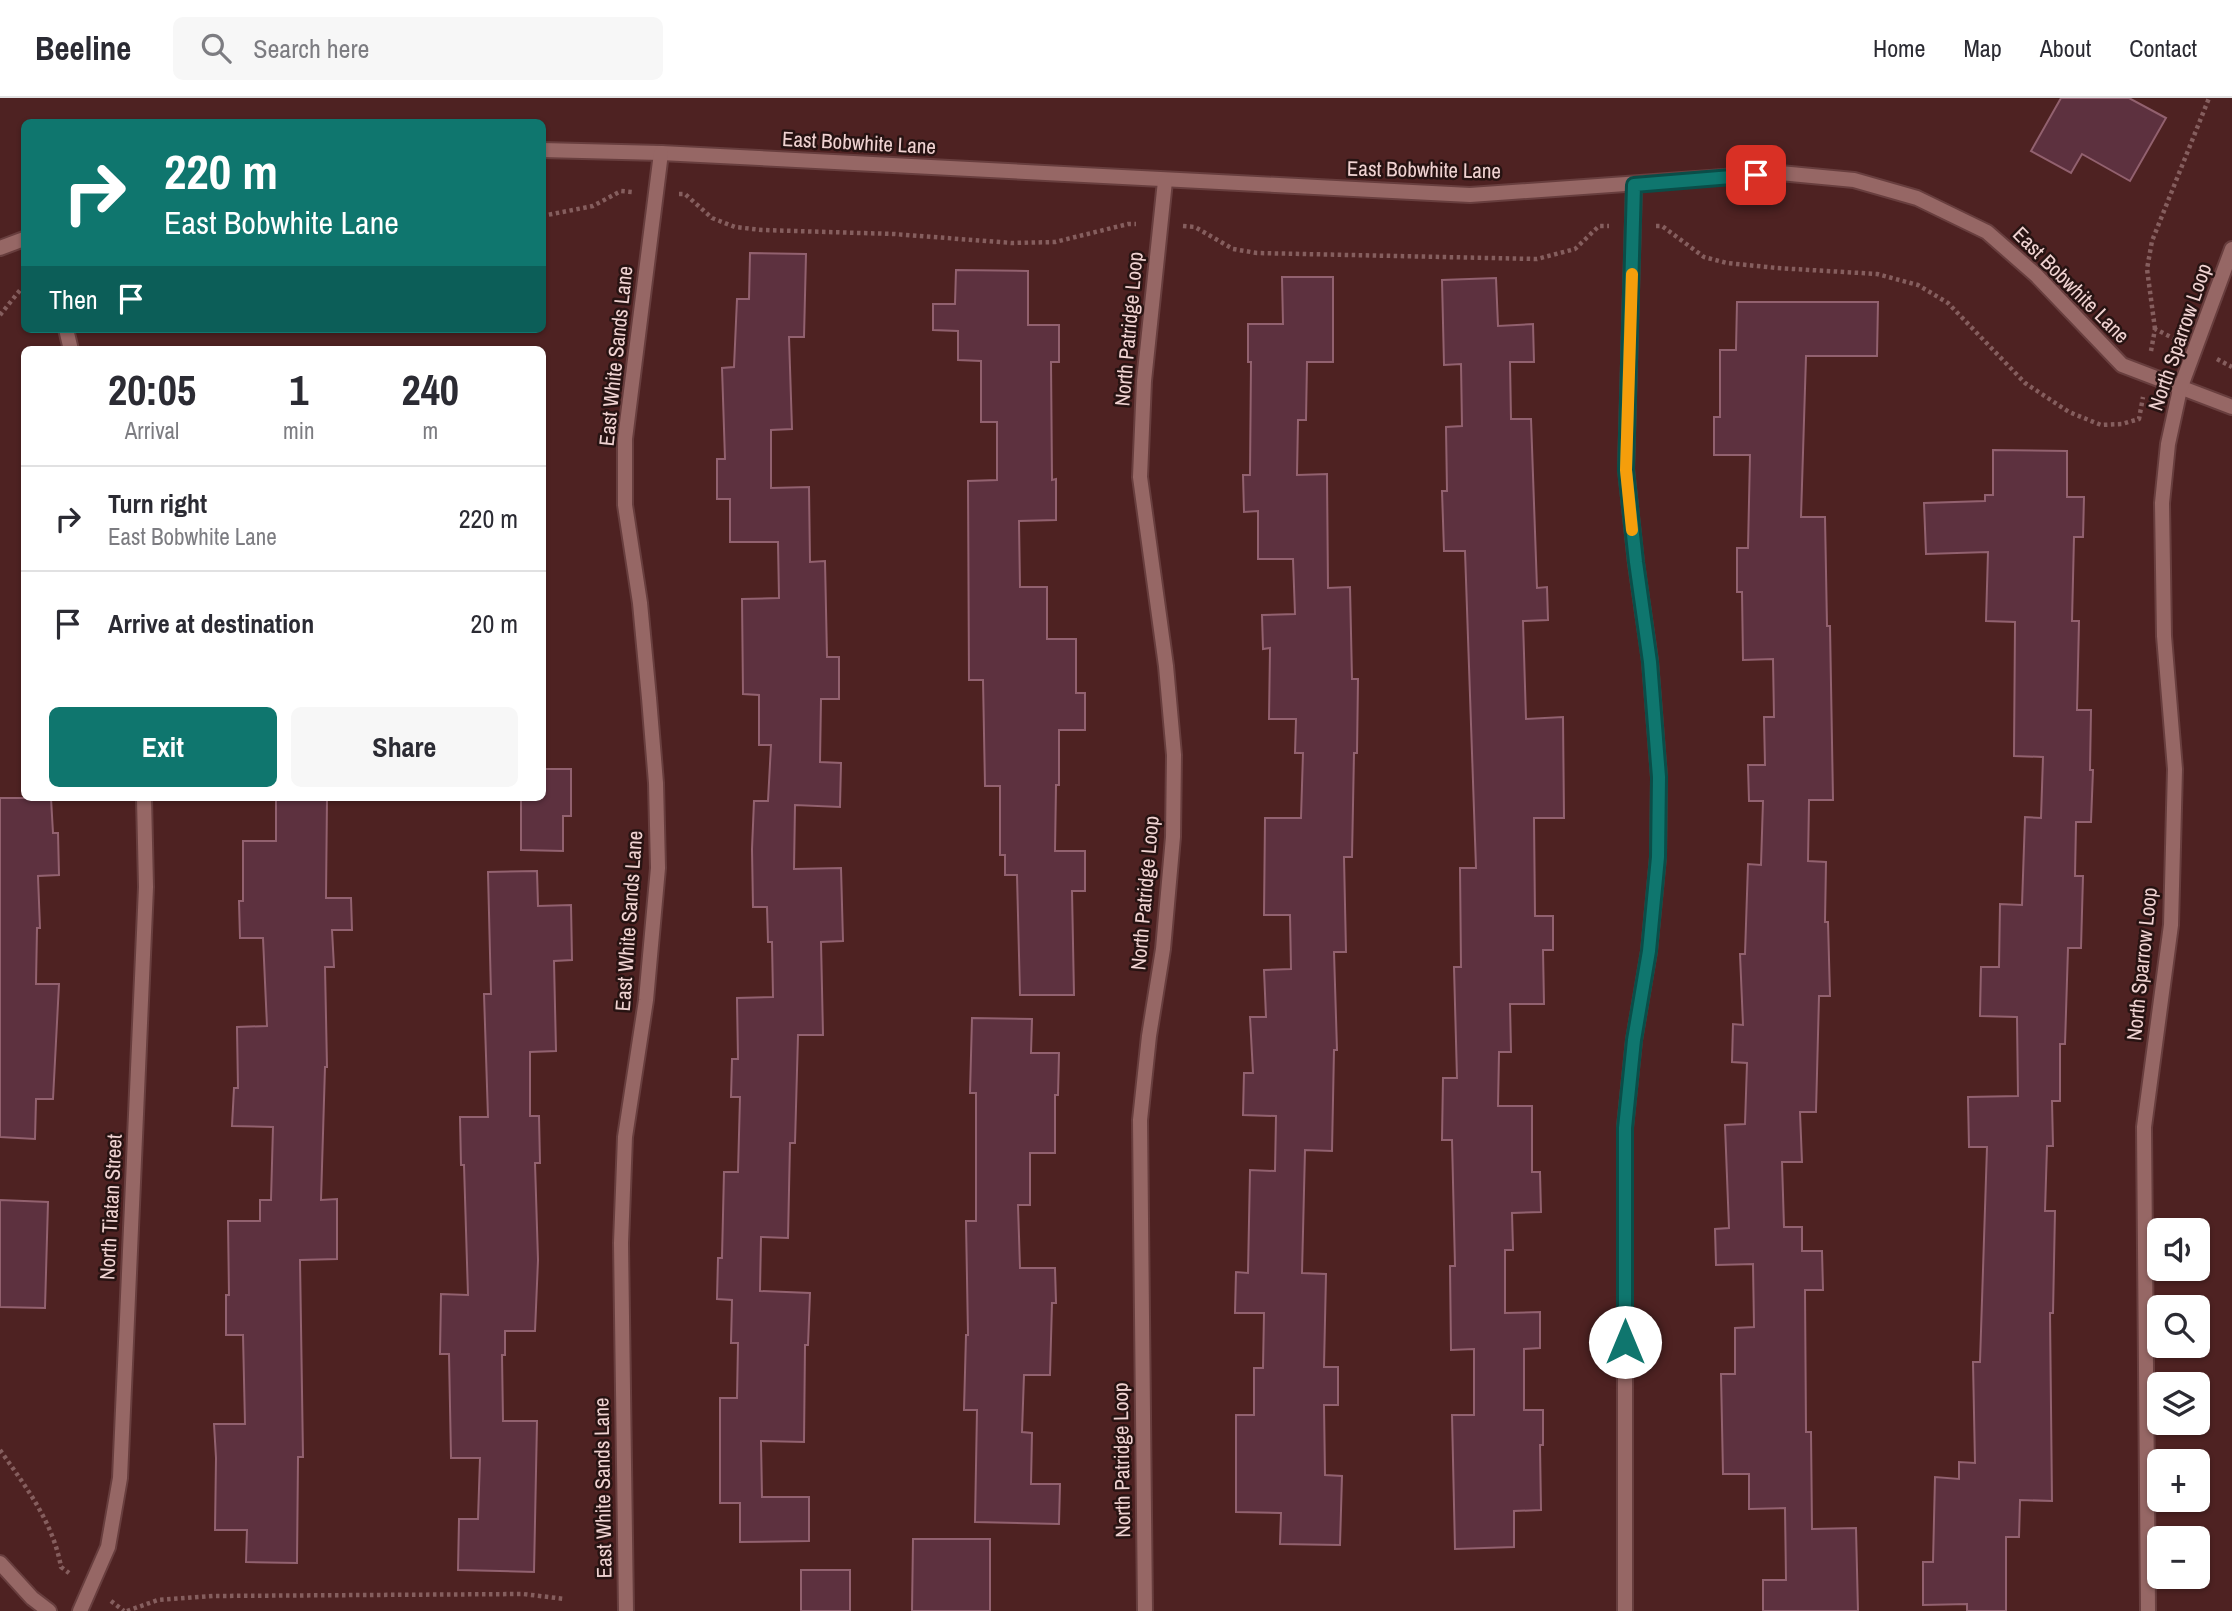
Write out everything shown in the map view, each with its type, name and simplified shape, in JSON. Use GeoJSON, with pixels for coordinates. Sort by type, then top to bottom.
{"type":"FeatureCollection","features":[{"type":"Feature","properties":{"kind":"street","name":"East Bobwhite Lane"},"geometry":{"type":"LineString","coordinates":[[546,150],[661,153],[1470,195],[1780,173],[1854,180],[1917,198],[1987,232],[2036,275],[2122,365],[2232,407]]}},
{"type":"Feature","properties":{"kind":"street","name":"East White Sands Lane"},"geometry":{"type":"LineString","coordinates":[[626,1611],[621,1243],[625,1138],[646,1000],[658,868],[656,783],[648,684],[640,603],[625,505],[625,439],[661,153]]}},
{"type":"Feature","properties":{"kind":"street","name":"North Patridge Loop"},"geometry":{"type":"LineString","coordinates":[[1145,1611],[1140,1120],[1164,937],[1173,837],[1174,755],[1166,666],[1140,477],[1144,381],[1165,181]]}},
{"type":"Feature","properties":{"kind":"street"},"geometry":{"type":"LineString","coordinates":[[1625,1611],[1625,1128],[1634,1040],[1649,951],[1658,857],[1659,777],[1650,662],[1626,470],[1634,185]]}},
{"type":"Feature","properties":{"kind":"street"},"geometry":{"type":"LineString","coordinates":[[0,248],[21,240]]}},
{"type":"Feature","properties":{"kind":"street","name":"North Sparrow Loop"},"geometry":{"type":"LineString","coordinates":[[2148,1611],[2144,1127],[2171,925],[2175,769],[2164,636],[2162,503],[2168,443],[2180,389],[2232,249]]}},
{"type":"Feature","properties":{"kind":"street","name":"North Tiatan Street"},"geometry":{"type":"LineString","coordinates":[[80,1611],[108,1547],[120,1478],[146,887],[144,801]]}},
{"type":"Feature","properties":{"kind":"street"},"geometry":{"type":"LineString","coordinates":[[0,1563],[32,1598],[49,1611]]}},
{"type":"Feature","properties":{"kind":"path"},"geometry":{"type":"LineString","coordinates":[[2155,329],[2147,269],[2152,242],[2209,98]]}},
{"type":"Feature","properties":{"kind":"path"},"geometry":{"type":"LineString","coordinates":[[546,215],[593,206]]}},
{"type":"Feature","properties":{"kind":"path"},"geometry":{"type":"LineString","coordinates":[[712,218],[735,227],[762,230],[894,234],[1012,243],[1055,242],[1102,231]]}},
{"type":"Feature","properties":{"kind":"path"},"geometry":{"type":"LineString","coordinates":[[1216,238],[1233,248],[1257,253],[1537,258],[1575,248]]}},
{"type":"Feature","properties":{"kind":"path"},"geometry":{"type":"LineString","coordinates":[[1690,248],[1704,257],[1727,263],[1877,274],[1918,285],[1948,303],[2025,383],[2069,412],[2101,425],[2122,424],[2139,419]]}},
{"type":"Feature","properties":{"kind":"path"},"geometry":{"type":"LineString","coordinates":[[0,315],[21,288]]}},
{"type":"Feature","properties":{"kind":"path"},"geometry":{"type":"LineString","coordinates":[[0,1450],[37,1503],[57,1546]]}},
{"type":"Feature","properties":{"kind":"path"},"geometry":{"type":"LineString","coordinates":[[127,1611],[158,1601],[213,1596],[523,1594],[565,1599]]}},
{"type":"Feature","properties":{"kind":"building"},"geometry":{"type":"Polygon","coordinates":[[[2061,98],[2129,98],[2166,118],[2130,181],[2082,154],[2071,173],[2031,151],[2061,98]]]}},
{"type":"Feature","properties":{"kind":"building"},"geometry":{"type":"Polygon","coordinates":[[[750,253],[806,254],[804,337],[789,337],[792,429],[771,430],[771,488],[809,487],[810,562],[825,561],[827,657],[839,657],[839,699],[821,699],[820,762],[841,763],[840,807],[795,805],[794,869],[841,868],[843,941],[821,942],[823,1035],[798,1035],[795,1143],[790,1143],[788,1238],[761,1237],[760,1291],[810,1293],[808,1345],[805,1345],[804,1442],[761,1441],[762,1497],[809,1497],[809,1541],[740,1542],[740,1503],[720,1503],[720,1398],[737,1398],[738,1343],[731,1343],[732,1300],[717,1299],[718,1258],[722,1258],[724,1172],[738,1172],[740,1097],[731,1097],[732,1059],[738,1059],[737,998],[773,997],[772,942],[768,942],[767,907],[753,907],[752,849],[754,801],[768,801],[771,745],[759,745],[759,695],[743,694],[742,599],[779,598],[778,542],[730,542],[730,499],[717,499],[717,459],[725,459],[722,368],[734,367],[737,299],[749,299],[750,253]]]}},
{"type":"Feature","properties":{"kind":"building"},"geometry":{"type":"Polygon","coordinates":[[[956,270],[1028,271],[1028,325],[1059,325],[1059,362],[1051,362],[1052,480],[1056,479],[1056,520],[1019,521],[1020,587],[1047,587],[1047,639],[1076,639],[1076,693],[1085,693],[1085,730],[1059,730],[1059,785],[1056,785],[1055,851],[1085,851],[1085,891],[1072,891],[1074,995],[1020,995],[1017,875],[1005,875],[1005,855],[1000,855],[1000,786],[985,786],[983,680],[969,680],[968,481],[997,480],[997,422],[981,422],[981,361],[958,360],[958,331],[933,330],[933,304],[955,304],[956,270]]]}},
{"type":"Feature","properties":{"kind":"building"},"geometry":{"type":"Polygon","coordinates":[[[1282,277],[1333,277],[1333,362],[1307,362],[1306,420],[1298,420],[1297,475],[1327,474],[1328,588],[1350,587],[1352,679],[1358,679],[1352,857],[1344,857],[1346,952],[1334,952],[1337,1050],[1334,1050],[1332,1151],[1305,1150],[1302,1273],[1326,1274],[1324,1367],[1338,1367],[1338,1405],[1324,1405],[1325,1475],[1342,1476],[1340,1545],[1280,1544],[1281,1513],[1236,1512],[1236,1415],[1254,1415],[1254,1368],[1263,1368],[1264,1313],[1235,1313],[1236,1272],[1248,1273],[1250,1170],[1275,1171],[1276,1116],[1243,1115],[1244,1073],[1253,1073],[1250,1017],[1266,1017],[1264,970],[1291,969],[1290,915],[1264,915],[1265,818],[1301,818],[1303,753],[1295,753],[1296,719],[1269,719],[1270,648],[1263,649],[1262,615],[1295,614],[1293,559],[1258,559],[1258,511],[1244,512],[1243,475],[1250,475],[1251,362],[1248,362],[1248,324],[1283,324],[1282,277]]]}},
{"type":"Feature","properties":{"kind":"building"},"geometry":{"type":"Polygon","coordinates":[[[1496,278],[1498,326],[1533,324],[1534,362],[1510,362],[1511,419],[1531,419],[1537,588],[1547,587],[1548,620],[1523,621],[1526,719],[1563,717],[1564,818],[1534,818],[1535,916],[1553,916],[1553,950],[1543,950],[1544,1004],[1510,1004],[1511,1052],[1499,1052],[1498,1106],[1532,1106],[1532,1172],[1540,1172],[1541,1212],[1512,1213],[1513,1250],[1505,1250],[1505,1313],[1540,1312],[1540,1348],[1524,1349],[1524,1410],[1543,1410],[1543,1445],[1540,1445],[1541,1510],[1514,1511],[1514,1547],[1455,1549],[1452,1415],[1474,1415],[1474,1349],[1451,1350],[1450,1266],[1455,1266],[1452,1140],[1442,1140],[1443,1078],[1457,1078],[1454,967],[1461,967],[1460,868],[1476,868],[1465,551],[1444,551],[1442,491],[1447,491],[1446,427],[1462,426],[1461,364],[1444,365],[1442,280],[1496,278]]]}},
{"type":"Feature","properties":{"kind":"building"},"geometry":{"type":"Polygon","coordinates":[[[1737,302],[1878,302],[1877,356],[1806,356],[1801,517],[1825,517],[1833,800],[1809,800],[1808,861],[1826,862],[1825,922],[1828,922],[1830,996],[1819,996],[1816,1112],[1800,1112],[1802,1162],[1782,1162],[1784,1227],[1802,1227],[1802,1251],[1822,1251],[1823,1290],[1805,1290],[1806,1432],[1811,1432],[1812,1529],[1856,1528],[1858,1611],[1763,1611],[1763,1580],[1786,1580],[1785,1508],[1749,1509],[1749,1474],[1723,1474],[1721,1374],[1735,1374],[1735,1328],[1754,1327],[1753,1264],[1716,1265],[1715,1229],[1729,1228],[1725,1125],[1745,1124],[1747,1063],[1732,1062],[1733,1024],[1743,1025],[1740,954],[1745,954],[1748,864],[1761,865],[1763,801],[1749,801],[1748,765],[1765,765],[1764,717],[1774,717],[1773,659],[1743,660],[1742,592],[1737,592],[1737,548],[1748,548],[1750,455],[1714,455],[1714,417],[1720,417],[1720,350],[1736,350],[1737,302]]]}},
{"type":"Feature","properties":{"kind":"building"},"geometry":{"type":"Polygon","coordinates":[[[1993,450],[2067,451],[2067,497],[2084,497],[2083,537],[2074,537],[2072,621],[2079,621],[2077,710],[2091,710],[2090,770],[2093,770],[2091,822],[2076,822],[2075,876],[2083,876],[2081,948],[2068,948],[2065,1044],[2060,1044],[2060,1101],[2052,1101],[2053,1146],[2047,1146],[2045,1211],[2055,1211],[2053,1313],[2050,1313],[2052,1501],[2020,1500],[2019,1537],[2006,1537],[2006,1611],[1967,1611],[1967,1604],[1923,1605],[1923,1562],[1933,1562],[1935,1477],[1959,1479],[1959,1462],[1975,1463],[1973,1362],[1980,1362],[1987,1147],[1969,1147],[1968,1097],[2018,1096],[2017,1017],[1980,1016],[1981,967],[1999,967],[2000,904],[2022,905],[2025,817],[2041,818],[2043,757],[2014,756],[2015,622],[1986,621],[1988,552],[1926,554],[1924,503],[1985,501],[1985,495],[1993,495],[1993,450]]]}},
{"type":"Feature","properties":{"kind":"building"},"geometry":{"type":"Polygon","coordinates":[[[546,769],[571,769],[571,816],[563,816],[563,851],[521,850],[521,801],[546,801],[546,769]]]}},
{"type":"Feature","properties":{"kind":"building"},"geometry":{"type":"Polygon","coordinates":[[[0,798],[51,801],[53,833],[58,833],[59,875],[38,876],[40,928],[37,928],[36,984],[59,984],[53,1099],[36,1099],[35,1139],[0,1137],[0,798]]]}},
{"type":"Feature","properties":{"kind":"building"},"geometry":{"type":"Polygon","coordinates":[[[276,801],[327,801],[326,898],[351,898],[352,930],[332,930],[334,967],[325,967],[327,1067],[321,1200],[337,1199],[337,1259],[300,1260],[303,1457],[298,1457],[297,1563],[246,1562],[247,1530],[215,1530],[214,1424],[245,1424],[243,1335],[226,1335],[226,1295],[229,1295],[228,1221],[260,1221],[260,1200],[271,1200],[273,1127],[232,1126],[234,1088],[238,1088],[237,1027],[267,1026],[263,938],[240,938],[239,901],[243,901],[243,841],[276,841],[276,801]]]}},
{"type":"Feature","properties":{"kind":"building"},"geometry":{"type":"Polygon","coordinates":[[[537,871],[538,906],[571,905],[572,960],[554,961],[556,1051],[530,1052],[530,1116],[539,1116],[540,1163],[535,1163],[538,1260],[535,1331],[505,1331],[505,1355],[502,1355],[503,1421],[537,1421],[534,1572],[458,1570],[459,1519],[478,1519],[480,1458],[451,1458],[449,1354],[440,1354],[441,1294],[468,1295],[460,1117],[488,1117],[484,994],[491,994],[488,872],[537,871]]]}},
{"type":"Feature","properties":{"kind":"building"},"geometry":{"type":"Polygon","coordinates":[[[972,1018],[1032,1019],[1031,1053],[1059,1053],[1058,1095],[1055,1095],[1055,1153],[1030,1153],[1030,1205],[1018,1205],[1020,1268],[1055,1268],[1056,1303],[1052,1303],[1050,1375],[1024,1375],[1022,1432],[1032,1433],[1031,1484],[1060,1484],[1059,1524],[975,1522],[977,1410],[964,1410],[968,1335],[966,1221],[976,1221],[976,1093],[970,1093],[972,1018]]]}},
{"type":"Feature","properties":{"kind":"building"},"geometry":{"type":"Polygon","coordinates":[[[0,1200],[48,1202],[45,1308],[0,1307],[0,1200]]]}},
{"type":"Feature","properties":{"kind":"building"},"geometry":{"type":"Polygon","coordinates":[[[913,1539],[990,1539],[990,1611],[912,1611],[913,1539]]]}},
{"type":"Feature","properties":{"kind":"building"},"geometry":{"type":"Polygon","coordinates":[[[801,1570],[850,1570],[850,1611],[801,1611],[801,1570]]]}},
{"type":"Feature","properties":{"kind":"slow traffic"},"geometry":{"type":"LineString","coordinates":[[1632,274],[1626,470],[1632,530]]}},
{"type":"Feature","properties":{"kind":"route"},"geometry":{"type":"LineString","coordinates":[[1625,1342],[1625,1128],[1634,1040],[1649,951],[1658,857],[1659,777],[1650,662],[1626,470],[1634,185],[1756,175]]}}]}
